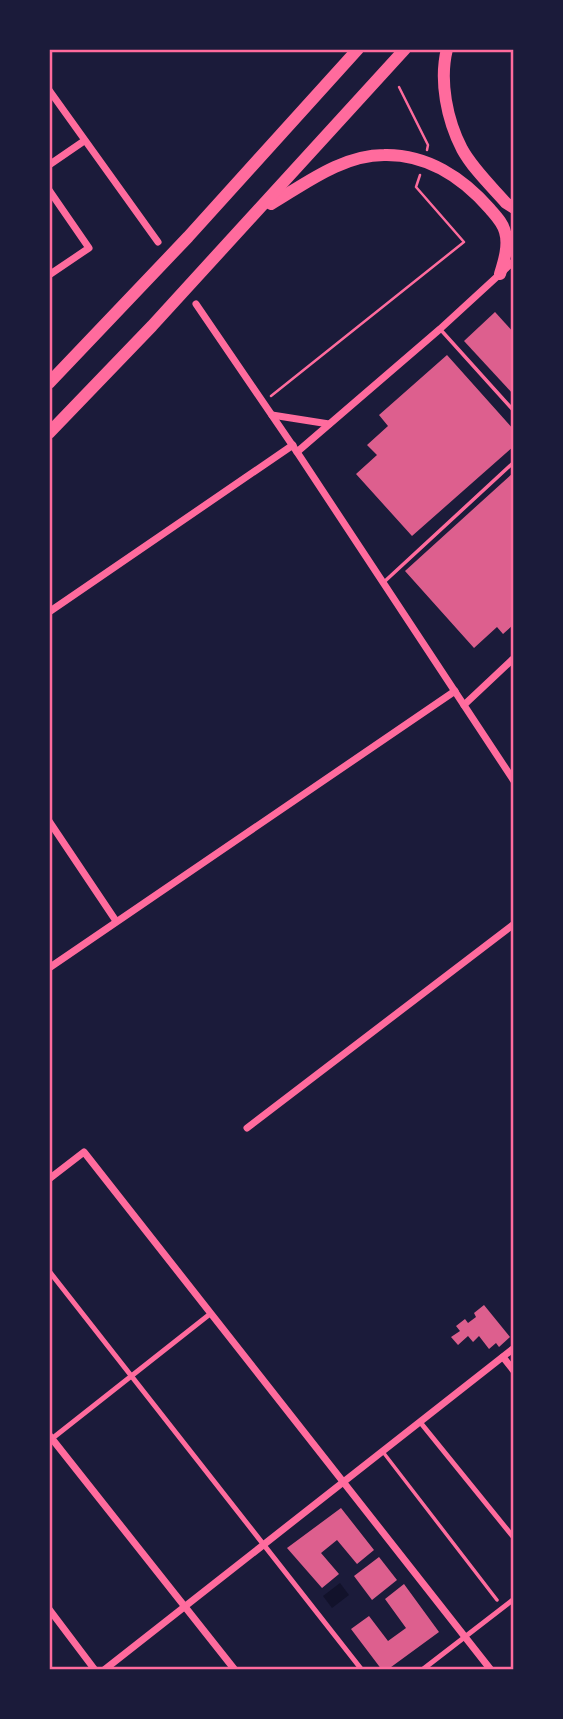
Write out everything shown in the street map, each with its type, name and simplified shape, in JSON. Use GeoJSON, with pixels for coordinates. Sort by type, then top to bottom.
{"type":"FeatureCollection","features":[{"type":"Feature","properties":{"kind":"highway"},"geometry":{"type":"LineString","coordinates":[[49,383],[188,237],[358,49]]}},
{"type":"Feature","properties":{"kind":"highway"},"geometry":{"type":"LineString","coordinates":[[49,433],[258,211],[405,49]]}},
{"type":"Feature","properties":{"kind":"highway"},"geometry":{"type":"LineString","coordinates":[[447,49],[444,90],[455,132],[463,150],[477,169],[506,203],[514,208]]}},
{"type":"Feature","properties":{"kind":"highway"},"geometry":{"type":"LineString","coordinates":[[258,211],[326,171],[355,159],[383,155],[413,158],[440,167],[463,181],[500,220],[506,232],[500,274]]}},
{"type":"Feature","properties":{"kind":"street"},"geometry":{"type":"LineString","coordinates":[[49,90],[158,242]]}},
{"type":"Feature","properties":{"kind":"street"},"geometry":{"type":"LineString","coordinates":[[49,165],[84,141]]}},
{"type":"Feature","properties":{"kind":"street"},"geometry":{"type":"LineString","coordinates":[[49,190],[89,248],[49,275]]}},
{"type":"Feature","properties":{"kind":"street"},"geometry":{"type":"LineString","coordinates":[[49,612],[330,424],[514,261]]}},
{"type":"Feature","properties":{"kind":"street"},"geometry":{"type":"LineString","coordinates":[[196,304],[295,448],[514,780]]}},
{"type":"Feature","properties":{"kind":"street"},"geometry":{"type":"LineString","coordinates":[[272,415],[330,424]]}},
{"type":"Feature","properties":{"kind":"street"},"geometry":{"type":"LineString","coordinates":[[464,705],[514,659]]}},
{"type":"Feature","properties":{"kind":"street"},"geometry":{"type":"LineString","coordinates":[[49,968],[455,691]]}},
{"type":"Feature","properties":{"kind":"street"},"geometry":{"type":"LineString","coordinates":[[49,821],[116,921]]}},
{"type":"Feature","properties":{"kind":"street"},"geometry":{"type":"LineString","coordinates":[[247,1128],[514,924]]}},
{"type":"Feature","properties":{"kind":"street"},"geometry":{"type":"LineString","coordinates":[[49,1179],[84,1152],[491,1670]]}},
{"type":"Feature","properties":{"kind":"street"},"geometry":{"type":"LineString","coordinates":[[49,1271],[362,1670]]}},
{"type":"Feature","properties":{"kind":"street"},"geometry":{"type":"LineString","coordinates":[[210,1314],[50,1438],[235,1670]]}},
{"type":"Feature","properties":{"kind":"street"},"geometry":{"type":"LineString","coordinates":[[104,1670],[514,1348]]}},
{"type":"Feature","properties":{"kind":"street"},"geometry":{"type":"LineString","coordinates":[[502,1357],[514,1371]]}},
{"type":"Feature","properties":{"kind":"street"},"geometry":{"type":"LineString","coordinates":[[420,1422],[514,1538]]}},
{"type":"Feature","properties":{"kind":"street"},"geometry":{"type":"LineString","coordinates":[[422,1670],[514,1599]]}},
{"type":"Feature","properties":{"kind":"street"},"geometry":{"type":"LineString","coordinates":[[49,1609],[95,1670]]}},
{"type":"Feature","properties":{"kind":"lane"},"geometry":{"type":"LineString","coordinates":[[440,329],[514,411]]}},
{"type":"Feature","properties":{"kind":"lane"},"geometry":{"type":"LineString","coordinates":[[384,583],[514,463]]}},
{"type":"Feature","properties":{"kind":"lane"},"geometry":{"type":"LineString","coordinates":[[383,1452],[497,1600]]}},
{"type":"Feature","properties":{"kind":"path"},"geometry":{"type":"LineString","coordinates":[[400,87],[428,145],[426,153]]}},
{"type":"Feature","properties":{"kind":"path"},"geometry":{"type":"LineString","coordinates":[[263,402],[464,242],[416,187],[421,170]]}},
{"type":"Feature","properties":{"kind":"shaded area"},"geometry":{"type":"Polygon","coordinates":[[[340,1583],[349,1595],[332,1608],[323,1596],[340,1583]]]}},
{"type":"Feature","properties":{"kind":"building"},"geometry":{"type":"Polygon","coordinates":[[[495,312],[514,333],[514,395],[464,341],[495,312]]]}},
{"type":"Feature","properties":{"kind":"building"},"geometry":{"type":"Polygon","coordinates":[[[447,355],[514,430],[514,446],[412,536],[356,474],[377,455],[367,445],[388,426],[379,415],[447,355]]]}},
{"type":"Feature","properties":{"kind":"building"},"geometry":{"type":"Polygon","coordinates":[[[514,472],[514,624],[503,634],[497,627],[474,648],[405,571],[514,472]]]}},
{"type":"Feature","properties":{"kind":"building"},"geometry":{"type":"Polygon","coordinates":[[[484,1305],[510,1337],[499,1347],[496,1343],[489,1349],[479,1336],[473,1342],[468,1336],[458,1345],[451,1337],[460,1331],[456,1326],[465,1319],[468,1323],[476,1317],[474,1313],[484,1305]]]}},
{"type":"Feature","properties":{"kind":"building"},"geometry":{"type":"Polygon","coordinates":[[[341,1508],[374,1550],[357,1564],[337,1540],[321,1553],[339,1574],[322,1588],[287,1548],[341,1508]]]}},
{"type":"Feature","properties":{"kind":"building"},"geometry":{"type":"Polygon","coordinates":[[[379,1557],[397,1580],[372,1600],[354,1576],[379,1557]]]}},
{"type":"Feature","properties":{"kind":"building"},"geometry":{"type":"Polygon","coordinates":[[[404,1584],[439,1632],[387,1670],[382,1670],[351,1629],[369,1616],[388,1641],[406,1628],[385,1599],[404,1584]]]}}]}
